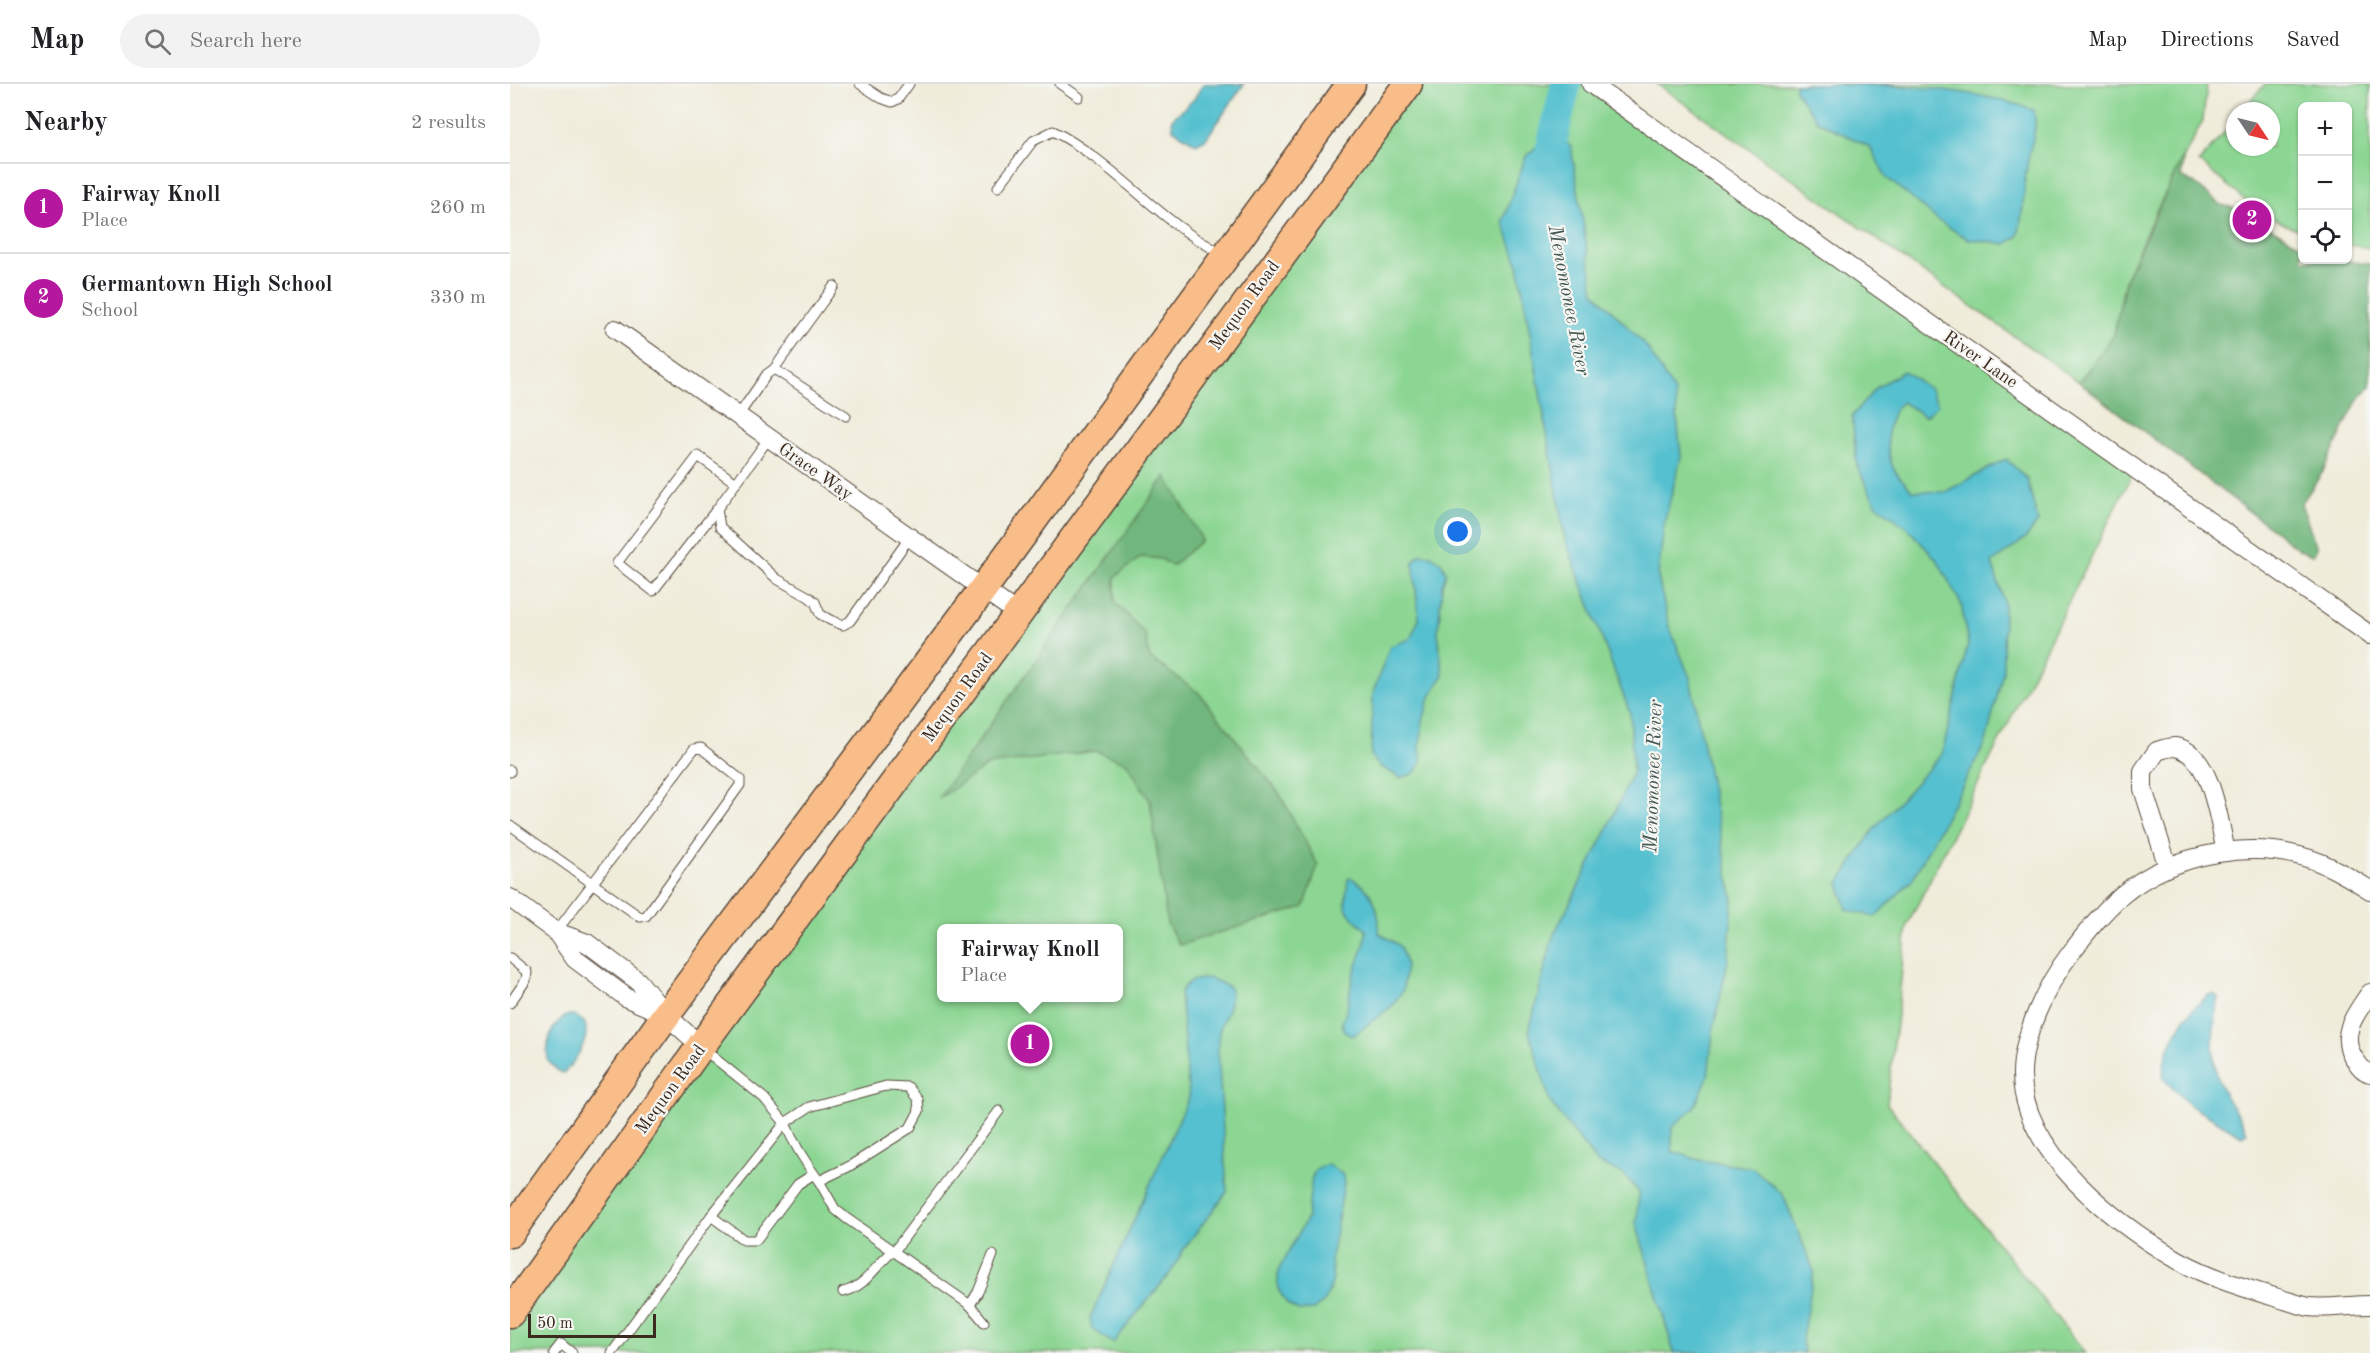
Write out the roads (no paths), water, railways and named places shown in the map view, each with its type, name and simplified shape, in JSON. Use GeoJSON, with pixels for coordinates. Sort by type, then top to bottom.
{"type":"FeatureCollection","features":[{"type":"Feature","properties":{"kind":"main road"},"geometry":{"type":"LineString","coordinates":[[510,1233],[666,1015],[983,589],[1351,84]]}},
{"type":"Feature","properties":{"kind":"main road","name":"Mequon Road"},"geometry":{"type":"LineString","coordinates":[[510,1312],[1017,613],[1408,84]]}},
{"type":"Feature","properties":{"kind":"main road"},"geometry":{"type":"LineString","coordinates":[[1227,255],[1262,280]]}},
{"type":"Feature","properties":{"kind":"street","name":"River Lane"},"geometry":{"type":"LineString","coordinates":[[1591,84],[2370,635]]}},
{"type":"Feature","properties":{"kind":"street","name":"Grace Way"},"geometry":{"type":"LineString","coordinates":[[615,329],[1017,613]]}},
{"type":"Feature","properties":{"kind":"street"},"geometry":{"type":"LineString","coordinates":[[2168,867],[2143,789],[2143,771],[2157,751],[2174,747],[2187,751],[2201,764],[2210,783],[2226,852]]}},
{"type":"Feature","properties":{"kind":"street"},"geometry":{"type":"LineString","coordinates":[[2370,890],[2321,862],[2272,852],[2226,852],[2168,867],[2123,894],[2097,919],[2046,990],[2034,1022],[2022,1073],[2025,1097],[2042,1140],[2079,1183],[2115,1216],[2179,1260],[2239,1287],[2310,1307],[2370,1305]]}},
{"type":"Feature","properties":{"kind":"street"},"geometry":{"type":"LineString","coordinates":[[510,898],[556,932],[575,959],[583,966],[627,998],[666,1015],[701,1046]]}},
{"type":"Feature","properties":{"kind":"street"},"geometry":{"type":"LineString","coordinates":[[2370,993],[2347,1030],[2349,1053],[2364,1071],[2370,1073]]}},
{"type":"Feature","properties":{"kind":"lane"},"geometry":{"type":"LineString","coordinates":[[860,84],[881,99],[892,102],[898,99],[909,84]]}},
{"type":"Feature","properties":{"kind":"lane"},"geometry":{"type":"LineString","coordinates":[[1060,84],[1079,98]]}},
{"type":"Feature","properties":{"kind":"lane"},"geometry":{"type":"LineString","coordinates":[[998,187],[1033,141],[1053,131],[1096,161],[1203,245],[1227,255]]}},
{"type":"Feature","properties":{"kind":"lane"},"geometry":{"type":"LineString","coordinates":[[738,416],[834,286]]}},
{"type":"Feature","properties":{"kind":"lane"},"geometry":{"type":"LineString","coordinates":[[774,369],[846,417]]}},
{"type":"Feature","properties":{"kind":"lane"},"geometry":{"type":"LineString","coordinates":[[736,483],[698,456],[617,563],[653,591],[717,509],[769,438]]}},
{"type":"Feature","properties":{"kind":"lane"},"geometry":{"type":"LineString","coordinates":[[717,509],[720,527],[777,579],[809,597],[815,602],[820,614],[837,624],[850,621],[910,537]]}},
{"type":"Feature","properties":{"kind":"lane"},"geometry":{"type":"LineString","coordinates":[[510,825],[593,884],[640,917],[646,916],[740,785],[740,778],[701,748],[694,749],[593,884],[556,932]]}},
{"type":"Feature","properties":{"kind":"lane"},"geometry":{"type":"LineString","coordinates":[[510,958],[526,972],[526,980],[510,1003]]}},
{"type":"Feature","properties":{"kind":"lane"},"geometry":{"type":"LineString","coordinates":[[701,1046],[719,1064],[764,1098],[785,1123],[796,1149],[836,1209],[970,1305],[984,1322]]}},
{"type":"Feature","properties":{"kind":"lane"},"geometry":{"type":"LineString","coordinates":[[612,1353],[711,1216],[785,1123],[809,1107],[886,1086],[908,1087],[918,1099],[920,1111],[910,1128],[848,1167],[798,1185],[756,1240],[744,1240],[711,1216]]}},
{"type":"Feature","properties":{"kind":"lane"},"geometry":{"type":"LineString","coordinates":[[843,1292],[860,1285],[882,1258],[895,1250],[999,1112]]}},
{"type":"Feature","properties":{"kind":"lane"},"geometry":{"type":"LineString","coordinates":[[970,1305],[978,1292],[993,1255]]}},
{"type":"Feature","properties":{"kind":"lane"},"geometry":{"type":"LineString","coordinates":[[554,1353],[561,1344],[572,1353]]}},
{"type":"Feature","properties":{"kind":"water"},"geometry":{"type":"Polygon","coordinates":[[[1203,84],[1244,84],[1206,139],[1196,144],[1173,129],[1172,119],[1194,99],[1203,84]]]}},
{"type":"Feature","properties":{"kind":"water"},"geometry":{"type":"Polygon","coordinates":[[[1795,84],[1887,85],[1947,90],[2006,101],[2034,110],[2034,133],[2028,158],[2018,236],[2006,244],[1968,239],[1940,222],[1886,177],[1870,147],[1817,121],[1795,90],[1795,84]]]}},
{"type":"Feature","properties":{"kind":"water"},"geometry":{"type":"Polygon","coordinates":[[[1551,132],[1571,146],[1594,292],[1646,346],[1675,393],[1681,457],[1664,524],[1658,577],[1669,626],[1690,678],[1733,899],[1728,960],[1713,1032],[1708,1077],[1694,1108],[1672,1127],[1672,1151],[1699,1160],[1753,1168],[1783,1195],[1814,1271],[1802,1339],[1804,1353],[1674,1353],[1636,1223],[1639,1192],[1624,1174],[1597,1163],[1550,1102],[1529,1031],[1553,936],[1606,832],[1633,771],[1630,713],[1565,539],[1518,264],[1503,221],[1525,158],[1551,132]]]}},
{"type":"Feature","properties":{"kind":"water"},"geometry":{"type":"Polygon","coordinates":[[[1904,371],[1930,389],[1938,405],[1925,416],[1902,402],[1892,416],[1888,431],[1888,448],[1892,465],[1912,491],[1945,492],[2006,459],[2027,479],[2038,522],[2026,538],[1992,563],[2004,601],[2003,672],[1986,742],[1912,880],[1875,917],[1847,910],[1839,883],[1874,829],[1942,754],[1968,644],[1961,604],[1937,560],[1908,529],[1875,503],[1857,466],[1852,416],[1877,387],[1904,371]]]}},
{"type":"Feature","properties":{"kind":"water"},"geometry":{"type":"Polygon","coordinates":[[[1420,554],[1431,555],[1441,562],[1446,573],[1442,585],[1438,633],[1443,676],[1430,697],[1423,721],[1420,747],[1422,762],[1413,774],[1401,778],[1379,766],[1371,756],[1373,693],[1390,646],[1410,639],[1419,619],[1413,562],[1420,554]]]}},
{"type":"Feature","properties":{"kind":"water"},"geometry":{"type":"Polygon","coordinates":[[[1351,878],[1370,894],[1378,916],[1379,933],[1400,946],[1406,964],[1403,990],[1392,1006],[1353,1036],[1345,1033],[1342,1023],[1364,945],[1366,930],[1346,908],[1348,879],[1351,878]]]}},
{"type":"Feature","properties":{"kind":"water"},"geometry":{"type":"Polygon","coordinates":[[[1210,978],[1229,987],[1230,993],[1230,1003],[1218,1036],[1227,1192],[1185,1247],[1171,1272],[1113,1343],[1092,1329],[1090,1318],[1189,1097],[1180,993],[1189,983],[1210,978]]]}},
{"type":"Feature","properties":{"kind":"water"},"geometry":{"type":"Polygon","coordinates":[[[2212,993],[2218,997],[2213,1047],[2216,1072],[2225,1095],[2247,1132],[2242,1136],[2189,1105],[2163,1078],[2167,1054],[2178,1030],[2193,1009],[2212,993]]]}},
{"type":"Feature","properties":{"kind":"water"},"geometry":{"type":"Polygon","coordinates":[[[568,1015],[574,1015],[584,1022],[586,1035],[577,1056],[564,1073],[559,1072],[548,1061],[548,1047],[553,1028],[568,1015]]]}},
{"type":"Feature","properties":{"kind":"water"},"geometry":{"type":"Polygon","coordinates":[[[1328,1164],[1343,1175],[1344,1184],[1331,1259],[1333,1280],[1325,1301],[1313,1310],[1298,1311],[1287,1304],[1278,1289],[1278,1271],[1307,1218],[1312,1177],[1317,1168],[1328,1164]]]}},
{"type":"Feature","properties":{"kind":"waterway","name":"Menomonee River"},"geometry":{"type":"LineString","coordinates":[[1550,173],[1549,155],[1566,84]]}},
{"type":"Feature","properties":{"kind":"place","name":"Germantown High School"},"geometry":{"type":"Point","coordinates":[2252,220]}},
{"type":"Feature","properties":{"kind":"place","name":"Fairway Knoll"},"geometry":{"type":"Point","coordinates":[1030,1044]}}]}
